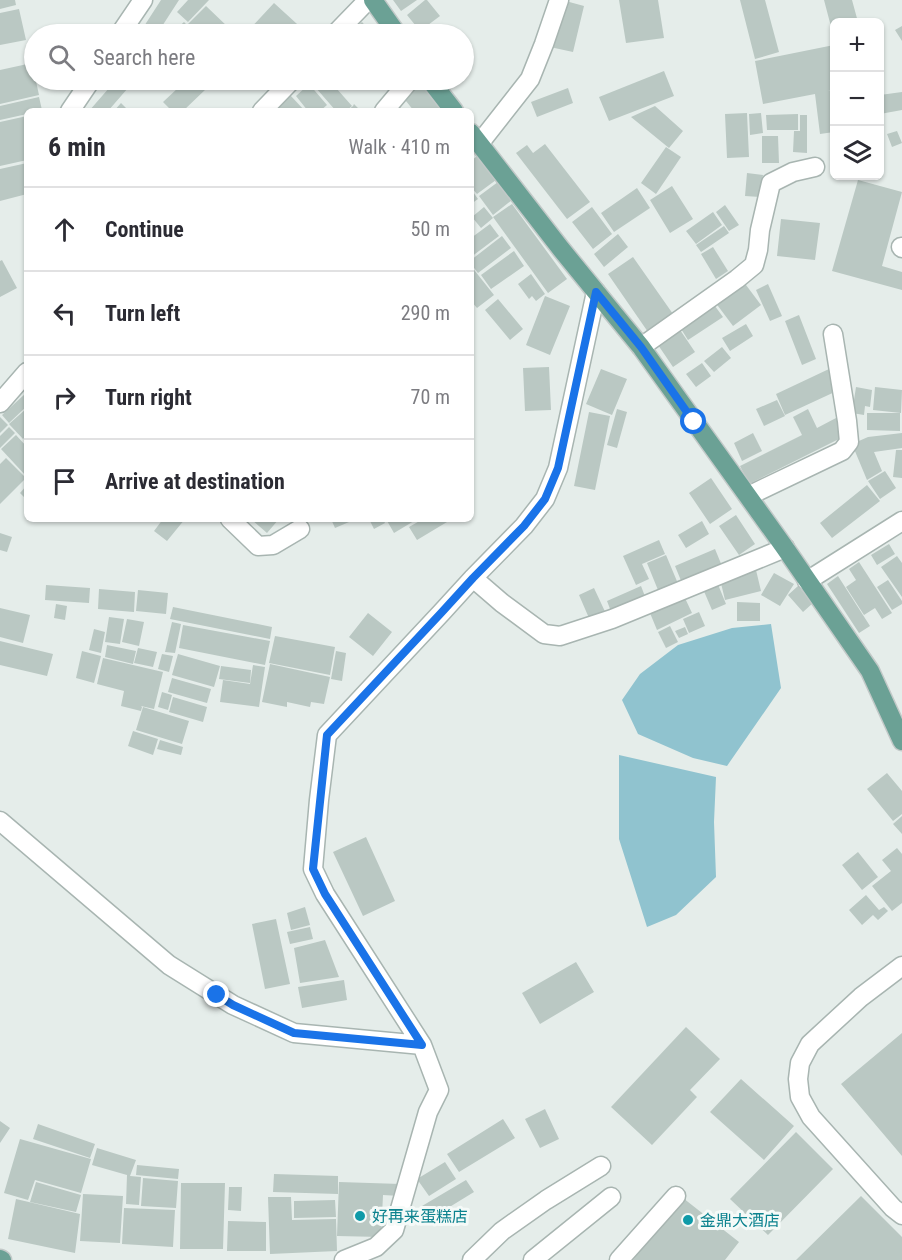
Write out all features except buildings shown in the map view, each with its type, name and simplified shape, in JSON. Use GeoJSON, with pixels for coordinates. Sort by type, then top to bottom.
{"type":"FeatureCollection","features":[{"type":"Feature","properties":{"kind":"main road"},"geometry":{"type":"LineString","coordinates":[[373,0],[390,24]]}},
{"type":"Feature","properties":{"kind":"main road"},"geometry":{"type":"LineString","coordinates":[[438,90],[452,108]]}},
{"type":"Feature","properties":{"kind":"main road"},"geometry":{"type":"LineString","coordinates":[[475,138],[641,347],[748,496],[870,671],[902,741]]}},
{"type":"Feature","properties":{"kind":"street"},"geometry":{"type":"LineString","coordinates":[[127,24],[143,0]]}},
{"type":"Feature","properties":{"kind":"street"},"geometry":{"type":"LineString","coordinates":[[345,24],[368,0]]}},
{"type":"Feature","properties":{"kind":"street"},"geometry":{"type":"LineString","coordinates":[[475,138],[530,79],[559,0]]}},
{"type":"Feature","properties":{"kind":"street"},"geometry":{"type":"LineString","coordinates":[[72,108],[84,90]]}},
{"type":"Feature","properties":{"kind":"street"},"geometry":{"type":"LineString","coordinates":[[265,108],[282,90]]}},
{"type":"Feature","properties":{"kind":"street"},"geometry":{"type":"LineString","coordinates":[[387,108],[402,90]]}},
{"type":"Feature","properties":{"kind":"street"},"geometry":{"type":"LineString","coordinates":[[641,347],[754,265],[771,183],[793,172],[815,167]]}},
{"type":"Feature","properties":{"kind":"street"},"geometry":{"type":"LineString","coordinates":[[344,1260],[376,1247],[394,1230],[428,1112],[439,1090],[422,1045],[325,894],[313,869],[327,735],[524,526],[545,499],[558,468],[596,292]]}},
{"type":"Feature","properties":{"kind":"street"},"geometry":{"type":"LineString","coordinates":[[748,496],[842,451],[847,446],[849,442],[847,421],[833,334]]}},
{"type":"Feature","properties":{"kind":"street"},"geometry":{"type":"LineString","coordinates":[[0,403],[24,375]]}},
{"type":"Feature","properties":{"kind":"street"},"geometry":{"type":"LineString","coordinates":[[807,581],[902,521]]}},
{"type":"Feature","properties":{"kind":"street"},"geometry":{"type":"LineString","coordinates":[[233,522],[258,546],[273,545],[300,529]]}},
{"type":"Feature","properties":{"kind":"street"},"geometry":{"type":"LineString","coordinates":[[473,578],[544,634],[560,636],[612,619],[785,549]]}},
{"type":"Feature","properties":{"kind":"street"},"geometry":{"type":"LineString","coordinates":[[0,822],[169,965],[233,1005],[294,1033],[422,1045]]}},
{"type":"Feature","properties":{"kind":"street"},"geometry":{"type":"LineString","coordinates":[[902,966],[861,997],[810,1044],[800,1064],[798,1079],[800,1097],[811,1117],[893,1208],[902,1215]]}},
{"type":"Feature","properties":{"kind":"street"},"geometry":{"type":"LineString","coordinates":[[472,1260],[502,1231],[601,1166]]}},
{"type":"Feature","properties":{"kind":"street"},"geometry":{"type":"LineString","coordinates":[[619,1260],[676,1196]]}},
{"type":"Feature","properties":{"kind":"street"},"geometry":{"type":"LineString","coordinates":[[533,1260],[611,1197]]}},
{"type":"Feature","properties":{"kind":"water"},"geometry":{"type":"Polygon","coordinates":[[[771,624],[781,688],[727,766],[693,758],[638,734],[622,700],[640,674],[678,645],[732,628],[771,624]]]}},
{"type":"Feature","properties":{"kind":"water"},"geometry":{"type":"Polygon","coordinates":[[[619,755],[716,777],[714,822],[716,877],[676,915],[647,927],[619,839],[619,755]]]}},
{"type":"Feature","properties":{"kind":"place","name":"好再来蛋糕店"},"geometry":{"type":"Point","coordinates":[360,1216]}},
{"type":"Feature","properties":{"kind":"place","name":"金鼎大酒店"},"geometry":{"type":"Point","coordinates":[688,1220]}},
{"type":"Feature","properties":{"kind":"route"},"geometry":{"type":"LineString","coordinates":[[217,995],[233,1005],[294,1033],[422,1045],[325,894],[313,869],[327,735],[524,526],[545,499],[558,468],[596,292],[641,347],[694,422]]}}]}
